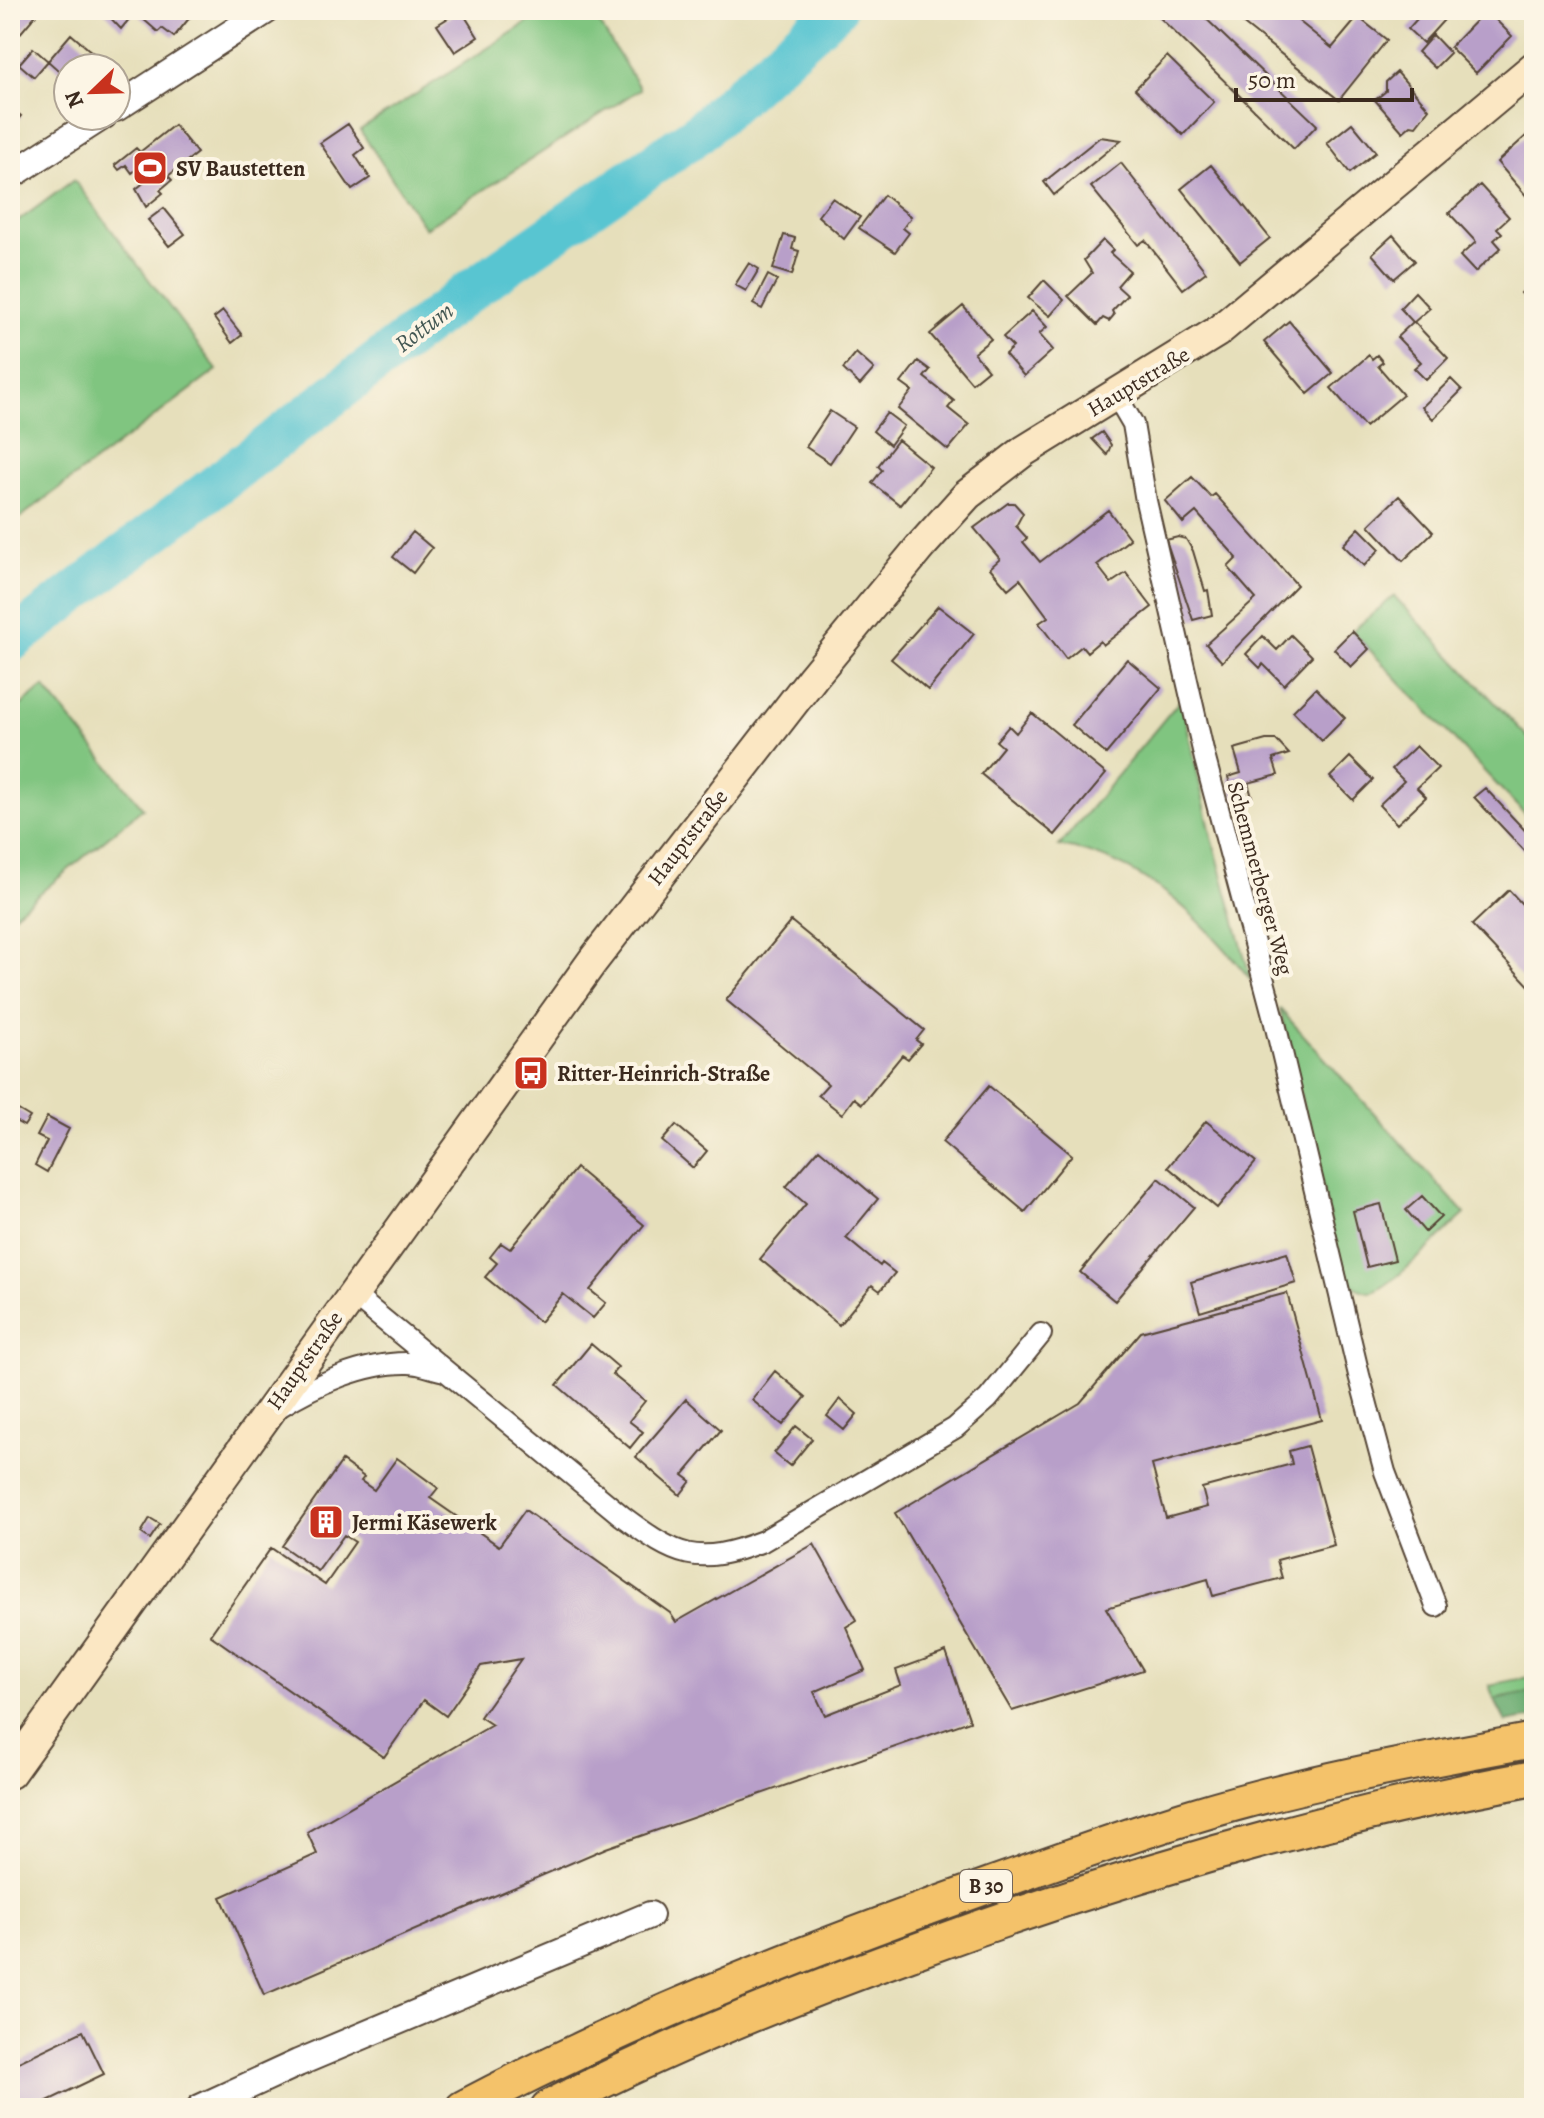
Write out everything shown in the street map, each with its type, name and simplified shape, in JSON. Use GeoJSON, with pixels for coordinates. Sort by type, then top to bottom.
{"type":"FeatureCollection","features":[{"type":"Feature","properties":{"kind":"highway","name":"B 30"},"geometry":{"type":"LineString","coordinates":[[463,2108],[574,2050],[695,1996],[994,1883],[1193,1815],[1356,1776],[1534,1740]]}},
{"type":"Feature","properties":{"kind":"highway","name":"B 30"},"geometry":{"type":"LineString","coordinates":[[548,2108],[812,1988],[1019,1913],[1183,1862],[1344,1819],[1534,1778]]}},
{"type":"Feature","properties":{"kind":"main road","name":"Hauptstraße"},"geometry":{"type":"LineString","coordinates":[[10,1773],[351,1293],[664,866],[921,546],[967,495],[1024,451],[1204,340],[1254,303],[1534,67]]}},
{"type":"Feature","properties":{"kind":"street"},"geometry":{"type":"LineString","coordinates":[[132,98],[267,10]]}},
{"type":"Feature","properties":{"kind":"street"},"geometry":{"type":"LineString","coordinates":[[10,176],[78,132]]}},
{"type":"Feature","properties":{"kind":"street","name":"Schemmerberger Weg"},"geometry":{"type":"LineString","coordinates":[[1116,395],[1133,424],[1149,516],[1205,759],[1277,1030],[1359,1375],[1385,1472],[1436,1606]]}},
{"type":"Feature","properties":{"kind":"street"},"geometry":{"type":"LineString","coordinates":[[351,1293],[660,1544],[696,1557],[735,1552],[763,1541],[955,1428],[988,1399],[1041,1334]]}},
{"type":"Feature","properties":{"kind":"street"},"geometry":{"type":"LineString","coordinates":[[262,1418],[299,1394],[354,1373],[408,1363],[449,1372]]}},
{"type":"Feature","properties":{"kind":"street"},"geometry":{"type":"LineString","coordinates":[[200,2108],[298,2063],[650,1915]]}},
{"type":"Feature","properties":{"kind":"green space"},"geometry":{"type":"Polygon","coordinates":[[[547,10],[591,10],[640,89],[425,228],[360,130],[547,10]]]}},
{"type":"Feature","properties":{"kind":"green space"},"geometry":{"type":"Polygon","coordinates":[[[74,180],[217,370],[10,525],[10,227],[74,180]]]}},
{"type":"Feature","properties":{"kind":"green space"},"geometry":{"type":"Polygon","coordinates":[[[1394,596],[1534,744],[1534,824],[1352,631],[1394,596]]]}},
{"type":"Feature","properties":{"kind":"green space"},"geometry":{"type":"Polygon","coordinates":[[[44,687],[143,808],[10,918],[10,714],[44,687]]]}},
{"type":"Feature","properties":{"kind":"green space"},"geometry":{"type":"Polygon","coordinates":[[[1181,699],[1211,834],[1251,980],[1190,913],[1143,877],[1117,863],[1059,846],[1181,699]]]}},
{"type":"Feature","properties":{"kind":"green space"},"geometry":{"type":"Polygon","coordinates":[[[1280,1009],[1465,1214],[1404,1270],[1372,1292],[1360,1290],[1344,1279],[1280,1009]]]}},
{"type":"Feature","properties":{"kind":"green space"},"geometry":{"type":"Polygon","coordinates":[[[1534,1676],[1534,1691],[1494,1699],[1489,1685],[1534,1676]]]}},
{"type":"Feature","properties":{"kind":"green space"},"geometry":{"type":"Polygon","coordinates":[[[1534,1691],[1534,1717],[1506,1722],[1494,1699],[1534,1691]]]}},
{"type":"Feature","properties":{"kind":"building"},"geometry":{"type":"Polygon","coordinates":[[[10,10],[40,10],[13,42],[10,39],[10,10]]]}},
{"type":"Feature","properties":{"kind":"building"},"geometry":{"type":"Polygon","coordinates":[[[103,10],[195,11],[174,37],[162,28],[158,32],[135,12],[121,29],[103,10]]]}},
{"type":"Feature","properties":{"kind":"building"},"geometry":{"type":"Polygon","coordinates":[[[461,10],[478,37],[455,52],[437,25],[461,10]]]}},
{"type":"Feature","properties":{"kind":"building"},"geometry":{"type":"Polygon","coordinates":[[[1152,10],[1197,10],[1317,125],[1294,149],[1152,10]]]}},
{"type":"Feature","properties":{"kind":"building"},"geometry":{"type":"Polygon","coordinates":[[[1226,10],[1285,10],[1332,48],[1358,17],[1387,40],[1339,100],[1226,10]]]}},
{"type":"Feature","properties":{"kind":"building"},"geometry":{"type":"Polygon","coordinates":[[[1425,10],[1453,10],[1423,43],[1408,29],[1425,10]]]}},
{"type":"Feature","properties":{"kind":"building"},"geometry":{"type":"Polygon","coordinates":[[[1486,10],[1512,36],[1476,73],[1450,47],[1486,10]]]}},
{"type":"Feature","properties":{"kind":"building"},"geometry":{"type":"Polygon","coordinates":[[[71,34],[92,52],[56,52],[71,34]]]}},
{"type":"Feature","properties":{"kind":"building"},"geometry":{"type":"Polygon","coordinates":[[[1433,35],[1450,53],[1435,68],[1418,52],[1433,35]]]}},
{"type":"Feature","properties":{"kind":"building"},"geometry":{"type":"Polygon","coordinates":[[[33,48],[48,61],[34,77],[19,64],[33,48]]]}},
{"type":"Feature","properties":{"kind":"building"},"geometry":{"type":"Polygon","coordinates":[[[1167,56],[1214,102],[1183,135],[1135,89],[1167,56]]]}},
{"type":"Feature","properties":{"kind":"building"},"geometry":{"type":"Polygon","coordinates":[[[1397,72],[1429,109],[1416,126],[1411,125],[1403,132],[1375,100],[1386,91],[1386,82],[1397,72]]]}},
{"type":"Feature","properties":{"kind":"building"},"geometry":{"type":"Polygon","coordinates":[[[10,107],[21,116],[10,129],[10,107]]]}},
{"type":"Feature","properties":{"kind":"building"},"geometry":{"type":"Polygon","coordinates":[[[1352,123],[1376,152],[1350,173],[1327,143],[1352,123]]]}},
{"type":"Feature","properties":{"kind":"building"},"geometry":{"type":"Polygon","coordinates":[[[348,124],[364,148],[355,155],[370,178],[352,190],[320,143],[348,124]]]}},
{"type":"Feature","properties":{"kind":"building"},"geometry":{"type":"Polygon","coordinates":[[[174,125],[197,153],[168,176],[172,180],[160,190],[163,193],[146,207],[136,189],[151,177],[145,170],[141,174],[137,169],[132,173],[126,165],[119,170],[115,165],[136,148],[140,152],[174,125]]]}},
{"type":"Feature","properties":{"kind":"building"},"geometry":{"type":"Polygon","coordinates":[[[1526,136],[1534,145],[1534,194],[1529,199],[1497,162],[1526,136]]]}},
{"type":"Feature","properties":{"kind":"building"},"geometry":{"type":"Polygon","coordinates":[[[1100,137],[1121,140],[1054,195],[1044,182],[1100,137]]]}},
{"type":"Feature","properties":{"kind":"building"},"geometry":{"type":"Polygon","coordinates":[[[1121,163],[1206,272],[1183,289],[1145,240],[1138,245],[1091,187],[1121,163]]]}},
{"type":"Feature","properties":{"kind":"building"},"geometry":{"type":"Polygon","coordinates":[[[1211,165],[1270,238],[1240,262],[1181,189],[1211,165]]]}},
{"type":"Feature","properties":{"kind":"building"},"geometry":{"type":"Polygon","coordinates":[[[1480,185],[1509,217],[1497,228],[1502,233],[1494,240],[1501,248],[1475,272],[1460,256],[1476,242],[1449,213],[1480,185]]]}},
{"type":"Feature","properties":{"kind":"building"},"geometry":{"type":"Polygon","coordinates":[[[884,195],[911,217],[903,228],[909,233],[895,252],[859,228],[884,195]]]}},
{"type":"Feature","properties":{"kind":"building"},"geometry":{"type":"Polygon","coordinates":[[[832,198],[860,217],[844,239],[818,216],[832,198]]]}},
{"type":"Feature","properties":{"kind":"building"},"geometry":{"type":"Polygon","coordinates":[[[164,208],[185,234],[169,246],[148,220],[164,208]]]}},
{"type":"Feature","properties":{"kind":"building"},"geometry":{"type":"Polygon","coordinates":[[[784,235],[795,238],[792,249],[799,251],[792,275],[773,269],[784,235]]]}},
{"type":"Feature","properties":{"kind":"building"},"geometry":{"type":"Polygon","coordinates":[[[1393,235],[1415,261],[1394,279],[1372,254],[1393,235]]]}},
{"type":"Feature","properties":{"kind":"building"},"geometry":{"type":"Polygon","coordinates":[[[1103,240],[1113,250],[1110,253],[1130,271],[1117,286],[1127,295],[1112,311],[1114,315],[1109,321],[1103,318],[1097,325],[1068,296],[1092,273],[1084,260],[1103,240]]]}},
{"type":"Feature","properties":{"kind":"building"},"geometry":{"type":"Polygon","coordinates":[[[749,263],[759,269],[746,291],[735,285],[749,263]]]}},
{"type":"Feature","properties":{"kind":"building"},"geometry":{"type":"Polygon","coordinates":[[[768,275],[777,280],[762,309],[753,304],[768,275]]]}},
{"type":"Feature","properties":{"kind":"building"},"geometry":{"type":"Polygon","coordinates":[[[1044,280],[1064,300],[1050,316],[1028,298],[1044,280]]]}},
{"type":"Feature","properties":{"kind":"building"},"geometry":{"type":"Polygon","coordinates":[[[1534,281],[1534,307],[1521,293],[1534,281]]]}},
{"type":"Feature","properties":{"kind":"building"},"geometry":{"type":"Polygon","coordinates":[[[1415,292],[1430,308],[1414,322],[1448,358],[1426,380],[1414,368],[1421,362],[1397,337],[1413,322],[1400,308],[1415,292]]]}},
{"type":"Feature","properties":{"kind":"building"},"geometry":{"type":"Polygon","coordinates":[[[963,306],[991,339],[974,353],[988,370],[972,383],[930,334],[963,306]]]}},
{"type":"Feature","properties":{"kind":"building"},"geometry":{"type":"Polygon","coordinates":[[[223,311],[242,335],[232,343],[214,318],[223,311]]]}},
{"type":"Feature","properties":{"kind":"building"},"geometry":{"type":"Polygon","coordinates":[[[1032,311],[1047,327],[1039,334],[1053,350],[1024,376],[1005,354],[1013,347],[1003,337],[1032,311]]]}},
{"type":"Feature","properties":{"kind":"building"},"geometry":{"type":"Polygon","coordinates":[[[1289,321],[1333,373],[1308,394],[1264,342],[1289,321]]]}},
{"type":"Feature","properties":{"kind":"building"},"geometry":{"type":"Polygon","coordinates":[[[856,353],[874,369],[860,385],[843,369],[856,353]]]}},
{"type":"Feature","properties":{"kind":"building"},"geometry":{"type":"Polygon","coordinates":[[[1369,355],[1372,359],[1377,355],[1383,362],[1378,366],[1403,395],[1365,427],[1331,388],[1369,355]]]}},
{"type":"Feature","properties":{"kind":"building"},"geometry":{"type":"Polygon","coordinates":[[[918,361],[930,370],[924,377],[954,401],[948,408],[969,425],[948,450],[898,409],[912,391],[901,383],[918,361]]]}},
{"type":"Feature","properties":{"kind":"building"},"geometry":{"type":"Polygon","coordinates":[[[1451,379],[1462,390],[1433,419],[1422,407],[1451,379]]]}},
{"type":"Feature","properties":{"kind":"building"},"geometry":{"type":"Polygon","coordinates":[[[830,411],[854,427],[830,463],[806,447],[830,411]]]}},
{"type":"Feature","properties":{"kind":"building"},"geometry":{"type":"Polygon","coordinates":[[[887,413],[904,426],[890,445],[873,431],[887,413]]]}},
{"type":"Feature","properties":{"kind":"building"},"geometry":{"type":"Polygon","coordinates":[[[1102,432],[1111,445],[1107,455],[1092,439],[1102,432]]]}},
{"type":"Feature","properties":{"kind":"building"},"geometry":{"type":"Polygon","coordinates":[[[898,440],[931,467],[900,505],[872,483],[882,470],[878,466],[898,440]]]}},
{"type":"Feature","properties":{"kind":"building"},"geometry":{"type":"Polygon","coordinates":[[[1192,477],[1211,497],[1215,494],[1297,585],[1222,662],[1206,644],[1256,599],[1228,567],[1237,558],[1196,512],[1183,523],[1165,501],[1192,477]]]}},
{"type":"Feature","properties":{"kind":"building"},"geometry":{"type":"Polygon","coordinates":[[[1399,496],[1433,532],[1403,561],[1369,525],[1399,496]]]}},
{"type":"Feature","properties":{"kind":"building"},"geometry":{"type":"Polygon","coordinates":[[[1008,503],[1014,503],[1023,513],[1016,526],[1027,538],[1023,542],[1040,562],[1108,510],[1130,539],[1097,565],[1111,583],[1126,573],[1152,607],[1103,645],[1100,641],[1087,652],[1082,646],[1066,659],[1039,623],[1048,617],[1020,579],[1008,589],[990,568],[1000,559],[974,528],[1008,503]]]}},
{"type":"Feature","properties":{"kind":"building"},"geometry":{"type":"Polygon","coordinates":[[[1359,528],[1380,549],[1364,566],[1343,545],[1359,528]]]}},
{"type":"Feature","properties":{"kind":"building"},"geometry":{"type":"Polygon","coordinates":[[[413,532],[432,548],[413,573],[393,557],[413,532]]]}},
{"type":"Feature","properties":{"kind":"building"},"geometry":{"type":"Polygon","coordinates":[[[1186,539],[1193,551],[1205,591],[1208,590],[1212,615],[1193,620],[1166,540],[1186,539]]]}},
{"type":"Feature","properties":{"kind":"building"},"geometry":{"type":"Polygon","coordinates":[[[938,606],[974,634],[928,690],[891,659],[938,606]]]}},
{"type":"Feature","properties":{"kind":"building"},"geometry":{"type":"Polygon","coordinates":[[[1352,631],[1369,649],[1351,667],[1334,649],[1352,631]]]}},
{"type":"Feature","properties":{"kind":"building"},"geometry":{"type":"Polygon","coordinates":[[[1291,635],[1312,656],[1284,685],[1263,664],[1260,668],[1246,654],[1263,636],[1277,650],[1291,635]]]}},
{"type":"Feature","properties":{"kind":"building"},"geometry":{"type":"Polygon","coordinates":[[[1127,659],[1161,688],[1106,754],[1072,725],[1127,659]]]}},
{"type":"Feature","properties":{"kind":"building"},"geometry":{"type":"Polygon","coordinates":[[[1316,688],[1345,718],[1322,741],[1293,711],[1316,688]]]}},
{"type":"Feature","properties":{"kind":"building"},"geometry":{"type":"Polygon","coordinates":[[[1032,713],[1106,774],[1055,835],[981,774],[1003,747],[996,741],[1009,726],[1016,733],[1032,713]]]}},
{"type":"Feature","properties":{"kind":"building"},"geometry":{"type":"Polygon","coordinates":[[[1276,740],[1289,754],[1273,759],[1278,775],[1248,783],[1252,797],[1235,802],[1228,777],[1241,773],[1234,749],[1276,740]]]}},
{"type":"Feature","properties":{"kind":"building"},"geometry":{"type":"Polygon","coordinates":[[[1416,746],[1438,768],[1417,788],[1426,797],[1397,824],[1379,805],[1404,781],[1392,769],[1416,746]]]}},
{"type":"Feature","properties":{"kind":"building"},"geometry":{"type":"Polygon","coordinates":[[[1350,757],[1373,780],[1353,800],[1330,777],[1350,757]]]}},
{"type":"Feature","properties":{"kind":"building"},"geometry":{"type":"Polygon","coordinates":[[[1485,788],[1534,840],[1534,861],[1474,797],[1485,788]]]}},
{"type":"Feature","properties":{"kind":"building"},"geometry":{"type":"Polygon","coordinates":[[[1509,890],[1534,917],[1534,991],[1472,925],[1509,890]]]}},
{"type":"Feature","properties":{"kind":"building"},"geometry":{"type":"Polygon","coordinates":[[[791,921],[924,1030],[916,1040],[921,1044],[908,1059],[902,1055],[862,1104],[854,1098],[842,1114],[818,1095],[828,1084],[726,1000],[791,921]]]}},
{"type":"Feature","properties":{"kind":"building"},"geometry":{"type":"Polygon","coordinates":[[[989,1086],[1072,1155],[1025,1212],[942,1142],[989,1086]]]}},
{"type":"Feature","properties":{"kind":"building"},"geometry":{"type":"Polygon","coordinates":[[[15,1108],[30,1117],[24,1126],[10,1118],[15,1108]]]}},
{"type":"Feature","properties":{"kind":"building"},"geometry":{"type":"Polygon","coordinates":[[[47,1117],[69,1129],[47,1172],[35,1165],[47,1141],[37,1136],[47,1117]]]}},
{"type":"Feature","properties":{"kind":"building"},"geometry":{"type":"Polygon","coordinates":[[[1206,1121],[1256,1162],[1217,1208],[1168,1167],[1206,1121]]]}},
{"type":"Feature","properties":{"kind":"building"},"geometry":{"type":"Polygon","coordinates":[[[676,1125],[707,1151],[693,1168],[662,1141],[676,1125]]]}},
{"type":"Feature","properties":{"kind":"building"},"geometry":{"type":"Polygon","coordinates":[[[819,1149],[878,1199],[846,1238],[880,1266],[882,1263],[895,1273],[880,1291],[872,1285],[839,1325],[760,1259],[806,1204],[786,1187],[819,1149]]]}},
{"type":"Feature","properties":{"kind":"building"},"geometry":{"type":"Polygon","coordinates":[[[576,1168],[644,1225],[590,1290],[606,1303],[593,1318],[563,1294],[540,1322],[485,1277],[497,1263],[490,1257],[501,1243],[510,1249],[576,1168]]]}},
{"type":"Feature","properties":{"kind":"building"},"geometry":{"type":"Polygon","coordinates":[[[1159,1178],[1194,1207],[1115,1301],[1080,1272],[1159,1178]]]}},
{"type":"Feature","properties":{"kind":"building"},"geometry":{"type":"Polygon","coordinates":[[[1422,1196],[1441,1217],[1425,1232],[1406,1210],[1422,1196]]]}},
{"type":"Feature","properties":{"kind":"building"},"geometry":{"type":"Polygon","coordinates":[[[1381,1204],[1395,1260],[1367,1267],[1353,1211],[1381,1204]]]}},
{"type":"Feature","properties":{"kind":"building"},"geometry":{"type":"Polygon","coordinates":[[[1287,1253],[1296,1283],[1200,1312],[1191,1282],[1287,1253]]]}},
{"type":"Feature","properties":{"kind":"building"},"geometry":{"type":"Polygon","coordinates":[[[1287,1293],[1322,1420],[1152,1465],[1166,1518],[1207,1507],[1202,1488],[1292,1464],[1289,1451],[1307,1446],[1334,1545],[1277,1560],[1282,1578],[1213,1596],[1208,1579],[1106,1608],[1143,1670],[1012,1711],[895,1513],[1080,1403],[1141,1332],[1287,1293]]]}},
{"type":"Feature","properties":{"kind":"building"},"geometry":{"type":"Polygon","coordinates":[[[591,1344],[618,1367],[612,1374],[645,1401],[629,1421],[643,1432],[630,1448],[557,1385],[591,1344]]]}},
{"type":"Feature","properties":{"kind":"building"},"geometry":{"type":"Polygon","coordinates":[[[775,1371],[806,1397],[783,1425],[752,1400],[775,1371]]]}},
{"type":"Feature","properties":{"kind":"building"},"geometry":{"type":"Polygon","coordinates":[[[686,1399],[721,1430],[683,1475],[691,1481],[680,1495],[636,1457],[686,1399]]]}},
{"type":"Feature","properties":{"kind":"building"},"geometry":{"type":"Polygon","coordinates":[[[840,1399],[857,1414],[844,1430],[827,1416],[840,1399]]]}},
{"type":"Feature","properties":{"kind":"building"},"geometry":{"type":"Polygon","coordinates":[[[796,1426],[812,1439],[790,1466],[774,1453],[796,1426]]]}},
{"type":"Feature","properties":{"kind":"building"},"geometry":{"type":"Polygon","coordinates":[[[397,1458],[438,1488],[430,1498],[499,1546],[525,1510],[670,1613],[676,1622],[814,1544],[857,1620],[846,1627],[865,1670],[814,1692],[825,1715],[901,1685],[896,1670],[946,1652],[970,1721],[606,1848],[264,1995],[221,1897],[317,1854],[307,1832],[492,1725],[480,1717],[521,1659],[481,1666],[446,1716],[424,1700],[384,1757],[210,1635],[271,1548],[325,1585],[355,1542],[344,1535],[318,1571],[282,1546],[342,1461],[364,1477],[361,1481],[374,1490],[397,1458]]]}},
{"type":"Feature","properties":{"kind":"building"},"geometry":{"type":"Polygon","coordinates":[[[150,1518],[160,1524],[150,1539],[141,1533],[150,1518]]]}},
{"type":"Feature","properties":{"kind":"building"},"geometry":{"type":"Polygon","coordinates":[[[83,2031],[104,2074],[33,2108],[13,2108],[10,2066],[83,2031]]]}},
{"type":"Feature","properties":{"kind":"waterway","name":"Rottum"},"geometry":{"type":"LineString","coordinates":[[10,642],[478,285],[696,135],[835,10]]}},
{"type":"Feature","properties":{"kind":"place","name":"SV Baustetten"},"geometry":{"type":"Point","coordinates":[150,168]}},
{"type":"Feature","properties":{"kind":"place","name":"Ritter-Heinrich-Straße"},"geometry":{"type":"Point","coordinates":[531,1073]}},
{"type":"Feature","properties":{"kind":"place","name":"Jermi Käsewerk"},"geometry":{"type":"Point","coordinates":[326,1522]}}]}
